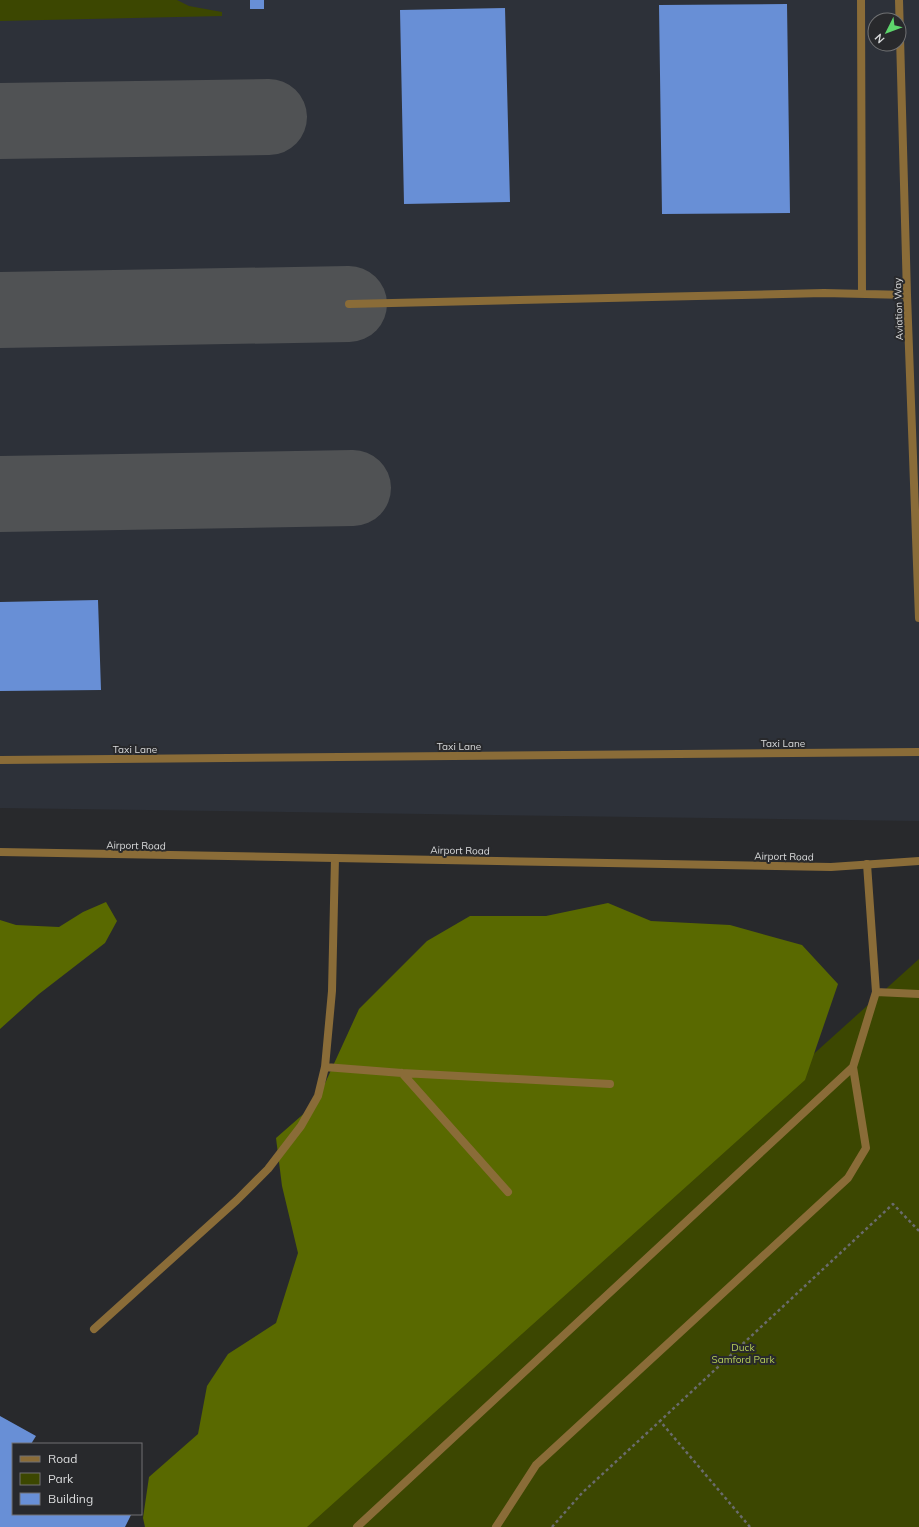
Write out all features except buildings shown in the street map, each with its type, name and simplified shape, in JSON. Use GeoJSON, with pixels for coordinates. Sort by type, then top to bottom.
{"type":"FeatureCollection","features":[{"type":"Feature","properties":{"kind":"street"},"geometry":{"type":"LineString","coordinates":[[861,0],[862,294]]}},
{"type":"Feature","properties":{"kind":"street","name":"Aviation Way"},"geometry":{"type":"LineString","coordinates":[[899,0],[907,295],[919,618]]}},
{"type":"Feature","properties":{"kind":"street"},"geometry":{"type":"LineString","coordinates":[[349,304],[816,293],[907,295]]}},
{"type":"Feature","properties":{"kind":"street","name":"Taxi Lane"},"geometry":{"type":"LineString","coordinates":[[0,760],[919,752]]}},
{"type":"Feature","properties":{"kind":"street","name":"Airport Road"},"geometry":{"type":"LineString","coordinates":[[0,852],[831,866],[919,861]]}},
{"type":"Feature","properties":{"kind":"street"},"geometry":{"type":"LineString","coordinates":[[94,1329],[268,1169],[301,1126],[318,1096],[325,1067],[332,991],[335,858]]}},
{"type":"Feature","properties":{"kind":"street"},"geometry":{"type":"LineString","coordinates":[[496,1527],[536,1465],[848,1178],[866,1148],[853,1067],[876,992],[867,864]]}},
{"type":"Feature","properties":{"kind":"street"},"geometry":{"type":"LineString","coordinates":[[876,992],[919,994]]}},
{"type":"Feature","properties":{"kind":"street"},"geometry":{"type":"LineString","coordinates":[[325,1067],[402,1073],[610,1084]]}},
{"type":"Feature","properties":{"kind":"street"},"geometry":{"type":"LineString","coordinates":[[357,1527],[853,1067]]}},
{"type":"Feature","properties":{"kind":"street"},"geometry":{"type":"LineString","coordinates":[[402,1073],[508,1192]]}},
{"type":"Feature","properties":{"kind":"path"},"geometry":{"type":"LineString","coordinates":[[552,1527],[582,1493],[893,1204],[919,1231]]}},
{"type":"Feature","properties":{"kind":"path"},"geometry":{"type":"LineString","coordinates":[[660,1421],[750,1527]]}},
{"type":"Feature","properties":{"kind":"shaded area"},"geometry":{"type":"Polygon","coordinates":[[[0,0],[919,0],[919,821],[0,808],[0,0]]]}},
{"type":"Feature","properties":{"kind":"green space"},"geometry":{"type":"Polygon","coordinates":[[[0,0],[177,0],[189,6],[222,12],[222,16],[0,21],[0,0]]]}},
{"type":"Feature","properties":{"kind":"green space"},"geometry":{"type":"Polygon","coordinates":[[[106,902],[117,921],[105,943],[39,994],[0,1029],[0,920],[16,925],[59,927],[83,912],[106,902]]]}},
{"type":"Feature","properties":{"kind":"green space"},"geometry":{"type":"Polygon","coordinates":[[[608,903],[651,921],[730,925],[802,945],[838,984],[805,1080],[307,1527],[145,1527],[143,1518],[149,1477],[198,1434],[207,1386],[228,1354],[276,1323],[298,1253],[282,1186],[276,1138],[316,1103],[359,1009],[427,941],[470,916],[546,916],[608,903]]]}},
{"type":"Feature","properties":{"kind":"green space","name":"Duck Samford Park"},"geometry":{"type":"Polygon","coordinates":[[[919,959],[919,1527],[289,1527],[919,959]]]}},
{"type":"Feature","properties":{"kind":"taxiway"},"geometry":{"type":"LineString","coordinates":[[0,121],[269,117]]}},
{"type":"Feature","properties":{"kind":"taxiway"},"geometry":{"type":"LineString","coordinates":[[0,310],[349,304]]}},
{"type":"Feature","properties":{"kind":"taxiway"},"geometry":{"type":"LineString","coordinates":[[0,494],[353,488]]}}]}
